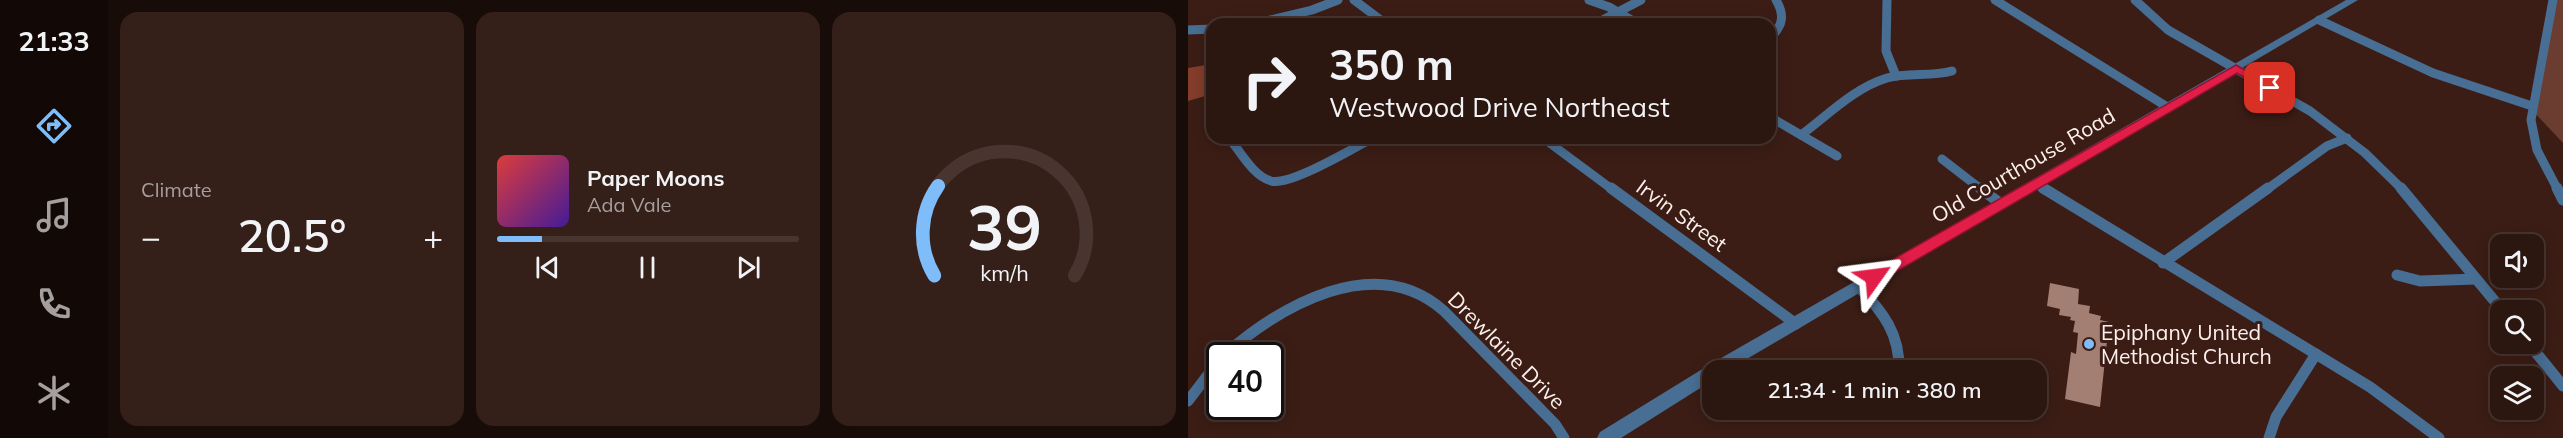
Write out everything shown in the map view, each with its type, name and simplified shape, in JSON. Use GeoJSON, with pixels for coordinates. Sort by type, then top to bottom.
{"type":"FeatureCollection","features":[{"type":"Feature","properties":{"kind":"street"},"geometry":{"type":"LineString","coordinates":[[1279,18],[1312,10],[1338,0]]}},
{"type":"Feature","properties":{"kind":"street"},"geometry":{"type":"LineString","coordinates":[[1354,0],[1378,18]]}},
{"type":"Feature","properties":{"kind":"street"},"geometry":{"type":"LineString","coordinates":[[1589,0],[1628,18]]}},
{"type":"Feature","properties":{"kind":"street"},"geometry":{"type":"LineString","coordinates":[[1606,18],[1641,0]]}},
{"type":"Feature","properties":{"kind":"street"},"geometry":{"type":"LineString","coordinates":[[1776,0],[1782,9],[1784,19],[1776,33]]}},
{"type":"Feature","properties":{"kind":"street"},"geometry":{"type":"LineString","coordinates":[[1887,0],[1886,51],[1896,76]]}},
{"type":"Feature","properties":{"kind":"street"},"geometry":{"type":"LineString","coordinates":[[1995,0],[2169,108]]}},
{"type":"Feature","properties":{"kind":"street"},"geometry":{"type":"LineString","coordinates":[[2135,0],[2168,30],[2310,111],[2347,138],[2409,196],[2494,300]]}},
{"type":"Feature","properties":{"kind":"street","name":"Old Courthouse Road"},"geometry":{"type":"LineString","coordinates":[[1733,360],[2354,0]]}},
{"type":"Feature","properties":{"kind":"street"},"geometry":{"type":"LineString","coordinates":[[2553,0],[2532,106],[2532,127],[2537,150],[2563,200]]}},
{"type":"Feature","properties":{"kind":"street"},"geometry":{"type":"LineString","coordinates":[[2319,20],[2433,73],[2532,106]]}},
{"type":"Feature","properties":{"kind":"street"},"geometry":{"type":"LineString","coordinates":[[1188,30],[1206,29]]}},
{"type":"Feature","properties":{"kind":"street"},"geometry":{"type":"LineString","coordinates":[[1801,135],[1865,88],[1896,76],[1936,75],[1952,70]]}},
{"type":"Feature","properties":{"kind":"street"},"geometry":{"type":"LineString","coordinates":[[1776,120],[1837,156]]}},
{"type":"Feature","properties":{"kind":"street"},"geometry":{"type":"LineString","coordinates":[[2163,263],[2327,146],[2347,138]]}},
{"type":"Feature","properties":{"kind":"street"},"geometry":{"type":"LineString","coordinates":[[1234,144],[1256,169],[1275,182],[1293,179],[1361,144]]}},
{"type":"Feature","properties":{"kind":"street","name":"Irvin Street"},"geometry":{"type":"LineString","coordinates":[[1551,144],[1796,324]]}},
{"type":"Feature","properties":{"kind":"street"},"geometry":{"type":"LineString","coordinates":[[1942,159],[2001,204]]}},
{"type":"Feature","properties":{"kind":"street"},"geometry":{"type":"LineString","coordinates":[[2037,184],[2059,200],[2400,407],[2439,438]]}},
{"type":"Feature","properties":{"kind":"street"},"geometry":{"type":"LineString","coordinates":[[2397,275],[2420,281],[2476,279]]}},
{"type":"Feature","properties":{"kind":"street","name":"Drewlaine Drive"},"geometry":{"type":"LineString","coordinates":[[1241,342],[1273,317],[1314,297],[1366,285],[1403,289],[1432,302],[1555,424],[1564,438]]}},
{"type":"Feature","properties":{"kind":"street"},"geometry":{"type":"LineString","coordinates":[[1859,287],[1885,316],[1894,331],[1900,360]]}},
{"type":"Feature","properties":{"kind":"street"},"geometry":{"type":"LineString","coordinates":[[2269,438],[2276,417],[2316,354]]}},
{"type":"Feature","properties":{"kind":"street"},"geometry":{"type":"LineString","coordinates":[[2537,354],[2563,386]]}},
{"type":"Feature","properties":{"kind":"street"},"geometry":{"type":"LineString","coordinates":[[1189,398],[1206,377]]}},
{"type":"Feature","properties":{"kind":"street","name":"Old Courthouse Road"},"geometry":{"type":"LineString","coordinates":[[1606,438],[1702,378]]}},
{"type":"Feature","properties":{"kind":"shaded area"},"geometry":{"type":"Polygon","coordinates":[[[2553,0],[2563,0],[2563,143],[2532,110],[2553,0]]]}},
{"type":"Feature","properties":{"kind":"shaded area"},"geometry":{"type":"Polygon","coordinates":[[[1206,65],[1206,96],[1188,101],[1188,68],[1206,65]]]}},
{"type":"Feature","properties":{"kind":"building","name":"Epiphany United Methodist Church"},"geometry":{"type":"Polygon","coordinates":[[[2050,283],[2079,289],[2078,304],[2090,306],[2089,313],[2101,316],[2100,320],[2109,322],[2100,407],[2065,399],[2071,352],[2076,354],[2078,333],[2073,332],[2075,321],[2070,320],[2071,317],[2059,315],[2060,309],[2047,306],[2050,283]]]}},
{"type":"Feature","properties":{"kind":"place","name":"Epiphany United Methodist Church"},"geometry":{"type":"Point","coordinates":[2089,344]}},
{"type":"Feature","properties":{"kind":"route"},"geometry":{"type":"LineString","coordinates":[[1874,277],[2236,68],[2270,88]]}}]}
